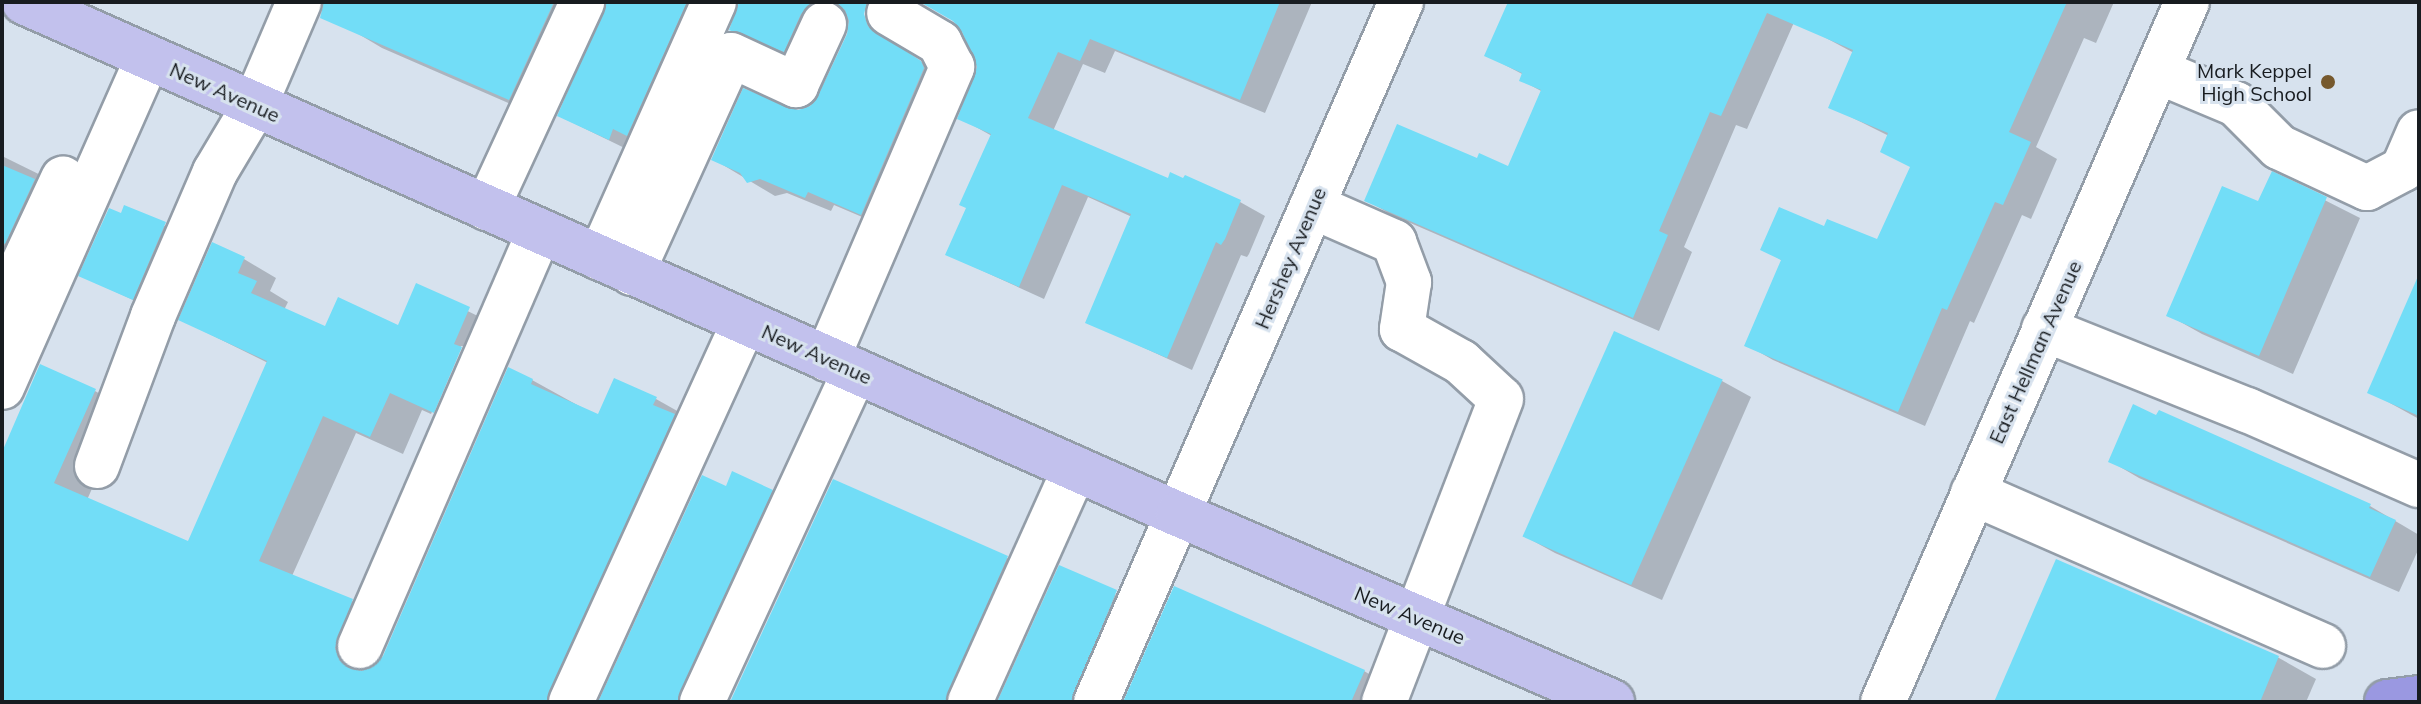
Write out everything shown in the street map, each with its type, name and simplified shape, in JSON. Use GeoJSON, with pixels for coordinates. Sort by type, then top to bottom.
{"type":"FeatureCollection","features":[{"type":"Feature","properties":{"kind":"highway"},"geometry":{"type":"LineString","coordinates":[[2387,702],[2419,698]]}},
{"type":"Feature","properties":{"kind":"main road","name":"New Avenue"},"geometry":{"type":"LineString","coordinates":[[31,3],[744,323],[1612,702]]}},
{"type":"Feature","properties":{"kind":"street"},"geometry":{"type":"LineString","coordinates":[[97,466],[153,316],[215,172],[255,105],[299,2]]}},
{"type":"Feature","properties":{"kind":"street"},"geometry":{"type":"LineString","coordinates":[[487,208],[582,2]]}},
{"type":"Feature","properties":{"kind":"street"},"geometry":{"type":"LineString","coordinates":[[616,265],[714,2]]}},
{"type":"Feature","properties":{"kind":"street","name":"Hershey Avenue"},"geometry":{"type":"LineString","coordinates":[[1096,702],[1401,2]]}},
{"type":"Feature","properties":{"kind":"street","name":"East Hellman Avenue"},"geometry":{"type":"LineString","coordinates":[[1883,702],[2187,2]]}},
{"type":"Feature","properties":{"kind":"street"},"geometry":{"type":"LineString","coordinates":[[702,702],[841,365],[952,67],[940,43],[889,13]]}},
{"type":"Feature","properties":{"kind":"street"},"geometry":{"type":"LineString","coordinates":[[616,265],[731,55],[796,85],[824,24]]}},
{"type":"Feature","properties":{"kind":"street"},"geometry":{"type":"LineString","coordinates":[[2,309],[136,52]]}},
{"type":"Feature","properties":{"kind":"street"},"geometry":{"type":"LineString","coordinates":[[2,387],[136,52]]}},
{"type":"Feature","properties":{"kind":"street"},"geometry":{"type":"LineString","coordinates":[[2157,71],[2236,104],[2279,147],[2367,188],[2403,169],[2419,132]]}},
{"type":"Feature","properties":{"kind":"street"},"geometry":{"type":"LineString","coordinates":[[1312,206],[1394,242],[1409,282],[1402,329],[1461,362],[1501,399],[1384,702]]}},
{"type":"Feature","properties":{"kind":"street"},"geometry":{"type":"LineString","coordinates":[[360,646],[540,231]]}},
{"type":"Feature","properties":{"kind":"street"},"geometry":{"type":"LineString","coordinates":[[571,702],[744,323]]}},
{"type":"Feature","properties":{"kind":"street"},"geometry":{"type":"LineString","coordinates":[[2044,329],[2247,410],[2419,485]]}},
{"type":"Feature","properties":{"kind":"street"},"geometry":{"type":"LineString","coordinates":[[970,702],[1075,468]]}},
{"type":"Feature","properties":{"kind":"street"},"geometry":{"type":"LineString","coordinates":[[1973,493],[2323,646]]}},
{"type":"Feature","properties":{"kind":"building"},"geometry":{"type":"Polygon","coordinates":[[[324,2],[554,2],[509,100],[320,18],[324,2]]]}},
{"type":"Feature","properties":{"kind":"building"},"geometry":{"type":"Polygon","coordinates":[[[607,2],[687,2],[627,136],[613,129],[609,140],[557,116],[607,2]]]}},
{"type":"Feature","properties":{"kind":"building"},"geometry":{"type":"Polygon","coordinates":[[[739,2],[814,2],[801,14],[784,52],[729,30],[739,2]]]}},
{"type":"Feature","properties":{"kind":"building"},"geometry":{"type":"Polygon","coordinates":[[[835,2],[867,2],[864,14],[868,26],[921,61],[924,68],[861,215],[808,192],[805,198],[760,179],[747,183],[740,173],[711,160],[743,88],[798,110],[810,106],[818,96],[847,34],[849,21],[845,10],[835,2]]]}},
{"type":"Feature","properties":{"kind":"building"},"geometry":{"type":"Polygon","coordinates":[[[920,2],[1280,2],[1240,100],[1090,39],[1080,61],[1058,52],[1028,118],[1168,178],[1170,172],[1183,178],[1185,175],[1241,200],[1225,239],[1221,245],[1216,242],[1167,358],[1085,323],[1131,214],[1062,185],[1019,287],[945,255],[966,208],[959,205],[991,134],[957,119],[977,67],[962,32],[953,21],[920,2]]]}},
{"type":"Feature","properties":{"kind":"building"},"geometry":{"type":"Polygon","coordinates":[[[1508,2],[2067,2],[2009,132],[2031,142],[2003,205],[1995,202],[1947,310],[1942,308],[1898,412],[1744,346],[1781,260],[1760,250],[1779,207],[1824,226],[1827,219],[1877,239],[1910,167],[1880,152],[1888,133],[1828,108],[1853,50],[1767,13],[1721,116],[1710,112],[1659,231],[1668,235],[1633,318],[1364,201],[1397,124],[1477,158],[1479,153],[1508,166],[1541,90],[1519,81],[1522,73],[1484,56],[1508,2]]]}},
{"type":"Feature","properties":{"kind":"building"},"geometry":{"type":"Polygon","coordinates":[[[2,165],[35,179],[5,244],[2,242],[2,165]]]}},
{"type":"Feature","properties":{"kind":"building"},"geometry":{"type":"Polygon","coordinates":[[[2272,171],[2327,197],[2259,356],[2166,316],[2222,186],[2258,201],[2272,171]]]}},
{"type":"Feature","properties":{"kind":"building"},"geometry":{"type":"Polygon","coordinates":[[[124,205],[166,222],[133,300],[78,276],[109,208],[121,213],[124,205]]]}},
{"type":"Feature","properties":{"kind":"building"},"geometry":{"type":"Polygon","coordinates":[[[212,242],[245,257],[238,273],[257,281],[251,293],[325,326],[338,297],[398,325],[416,283],[470,307],[454,344],[462,347],[434,413],[390,393],[370,437],[323,416],[259,561],[353,599],[335,648],[340,661],[351,669],[362,671],[374,666],[383,656],[508,367],[533,379],[531,384],[598,414],[614,378],[657,397],[653,405],[675,414],[546,702],[2,702],[2,452],[40,364],[96,389],[54,483],[188,541],[267,361],[178,320],[212,242]]]}},
{"type":"Feature","properties":{"kind":"building"},"geometry":{"type":"Polygon","coordinates":[[[2419,274],[2419,416],[2367,393],[2419,274]]]}},
{"type":"Feature","properties":{"kind":"building"},"geometry":{"type":"Polygon","coordinates":[[[1614,331],[1723,379],[1631,585],[1522,537],[1614,331]]]}},
{"type":"Feature","properties":{"kind":"building"},"geometry":{"type":"Polygon","coordinates":[[[2133,404],[2156,415],[2159,410],[2371,504],[2369,508],[2396,520],[2370,577],[2108,462],[2133,404]]]}},
{"type":"Feature","properties":{"kind":"building"},"geometry":{"type":"Polygon","coordinates":[[[732,471],[773,490],[677,702],[598,702],[702,475],[726,486],[732,471]]]}},
{"type":"Feature","properties":{"kind":"building"},"geometry":{"type":"Polygon","coordinates":[[[833,479],[1008,556],[945,702],[730,702],[833,479]]]}},
{"type":"Feature","properties":{"kind":"building"},"geometry":{"type":"Polygon","coordinates":[[[2056,559],[2279,656],[2260,702],[1994,702],[2056,559]]]}},
{"type":"Feature","properties":{"kind":"building"},"geometry":{"type":"Polygon","coordinates":[[[1059,565],[1117,590],[1071,702],[997,702],[1059,565]]]}},
{"type":"Feature","properties":{"kind":"building"},"geometry":{"type":"Polygon","coordinates":[[[1174,586],[1365,670],[1351,702],[1123,702],[1174,586]]]}},
{"type":"Feature","properties":{"kind":"place","name":"Mark Keppel High School"},"geometry":{"type":"Point","coordinates":[2328,82]}}]}
